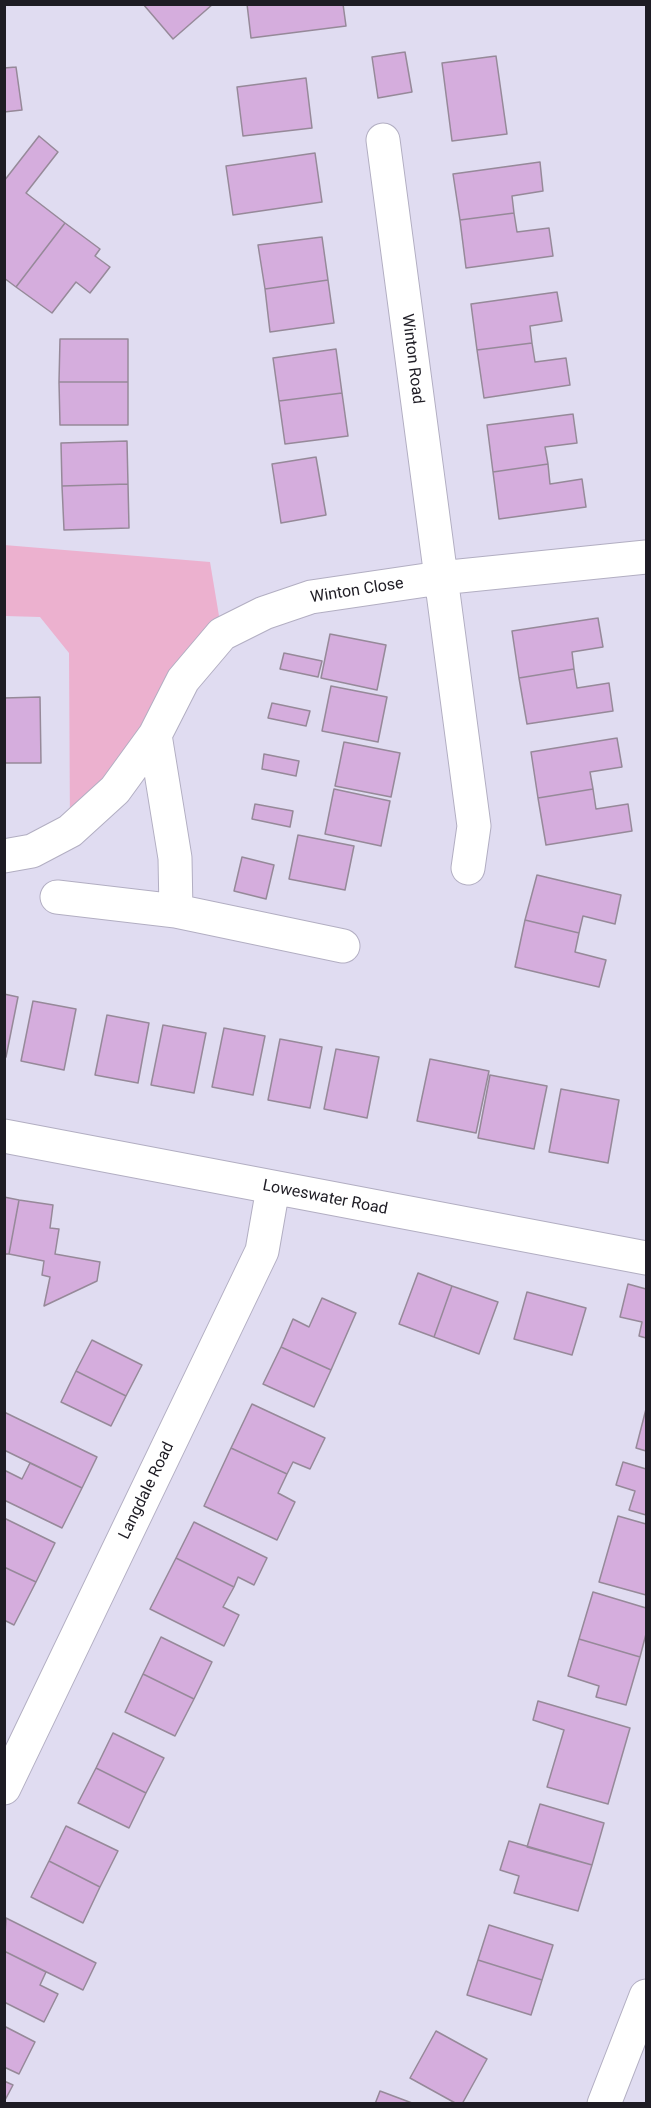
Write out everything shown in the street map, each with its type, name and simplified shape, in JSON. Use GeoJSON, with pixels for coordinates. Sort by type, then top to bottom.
{"type":"FeatureCollection","features":[{"type":"Feature","properties":{"kind":"street","name":"Winton Road"},"geometry":{"type":"LineString","coordinates":[[383,140],[474,826],[468,868]]}},
{"type":"Feature","properties":{"kind":"street"},"geometry":{"type":"LineString","coordinates":[[440,578],[646,557]]}},
{"type":"Feature","properties":{"kind":"street","name":"Winton Close"},"geometry":{"type":"LineString","coordinates":[[4,856],[32,851],[70,831],[115,790],[155,735],[183,680],[222,634],[264,613],[310,597],[440,578]]}},
{"type":"Feature","properties":{"kind":"street"},"geometry":{"type":"LineString","coordinates":[[155,735],[175,858],[176,911]]}},
{"type":"Feature","properties":{"kind":"street"},"geometry":{"type":"LineString","coordinates":[[57,897],[176,911],[344,946]]}},
{"type":"Feature","properties":{"kind":"street","name":"Loweswater Road"},"geometry":{"type":"LineString","coordinates":[[4,1136],[646,1258]]}},
{"type":"Feature","properties":{"kind":"street","name":"Langdale Road"},"geometry":{"type":"LineString","coordinates":[[4,1788],[262,1251],[273,1188]]}},
{"type":"Feature","properties":{"kind":"street"},"geometry":{"type":"LineString","coordinates":[[604,2103],[646,1996]]}},
{"type":"Feature","properties":{"kind":"shaded area"},"geometry":{"type":"Polygon","coordinates":[[[4,545],[210,562],[222,634],[70,831],[69,653],[40,617],[5,616],[4,545]]]}},
{"type":"Feature","properties":{"kind":"building"},"geometry":{"type":"Polygon","coordinates":[[[143,4],[213,4],[173,39],[143,4]]]}},
{"type":"Feature","properties":{"kind":"building"},"geometry":{"type":"Polygon","coordinates":[[[247,4],[343,4],[346,26],[251,38],[247,4]]]}},
{"type":"Feature","properties":{"kind":"building"},"geometry":{"type":"Polygon","coordinates":[[[405,52],[412,92],[378,98],[372,57],[405,52]]]}},
{"type":"Feature","properties":{"kind":"building"},"geometry":{"type":"Polygon","coordinates":[[[496,56],[507,134],[452,141],[442,63],[496,56]]]}},
{"type":"Feature","properties":{"kind":"building"},"geometry":{"type":"Polygon","coordinates":[[[16,67],[22,110],[4,112],[4,68],[16,67]]]}},
{"type":"Feature","properties":{"kind":"building"},"geometry":{"type":"Polygon","coordinates":[[[306,78],[312,128],[243,136],[237,87],[306,78]]]}},
{"type":"Feature","properties":{"kind":"building"},"geometry":{"type":"Polygon","coordinates":[[[39,136],[58,152],[26,193],[65,223],[16,287],[4,278],[4,181],[39,136]]]}},
{"type":"Feature","properties":{"kind":"building"},"geometry":{"type":"Polygon","coordinates":[[[315,153],[322,202],[233,215],[226,166],[315,153]]]}},
{"type":"Feature","properties":{"kind":"building"},"geometry":{"type":"Polygon","coordinates":[[[540,162],[543,191],[512,196],[514,213],[460,220],[453,174],[540,162]]]}},
{"type":"Feature","properties":{"kind":"building"},"geometry":{"type":"Polygon","coordinates":[[[514,213],[517,232],[549,228],[553,256],[466,268],[460,220],[514,213]]]}},
{"type":"Feature","properties":{"kind":"building"},"geometry":{"type":"Polygon","coordinates":[[[65,223],[100,249],[95,256],[110,267],[90,293],[76,282],[52,313],[16,287],[65,223]]]}},
{"type":"Feature","properties":{"kind":"building"},"geometry":{"type":"Polygon","coordinates":[[[322,237],[328,280],[265,289],[258,245],[322,237]]]}},
{"type":"Feature","properties":{"kind":"building"},"geometry":{"type":"Polygon","coordinates":[[[328,280],[334,323],[270,332],[265,289],[328,280]]]}},
{"type":"Feature","properties":{"kind":"building"},"geometry":{"type":"Polygon","coordinates":[[[557,292],[562,321],[530,326],[532,343],[477,350],[471,304],[557,292]]]}},
{"type":"Feature","properties":{"kind":"building"},"geometry":{"type":"Polygon","coordinates":[[[60,339],[128,339],[128,382],[59,382],[60,339]]]}},
{"type":"Feature","properties":{"kind":"building"},"geometry":{"type":"Polygon","coordinates":[[[532,343],[535,362],[566,358],[570,385],[484,398],[477,350],[532,343]]]}},
{"type":"Feature","properties":{"kind":"building"},"geometry":{"type":"Polygon","coordinates":[[[336,349],[342,393],[279,401],[273,358],[336,349]]]}},
{"type":"Feature","properties":{"kind":"building"},"geometry":{"type":"Polygon","coordinates":[[[59,382],[128,382],[128,425],[60,425],[59,382]]]}},
{"type":"Feature","properties":{"kind":"building"},"geometry":{"type":"Polygon","coordinates":[[[342,393],[348,436],[285,444],[279,401],[342,393]]]}},
{"type":"Feature","properties":{"kind":"building"},"geometry":{"type":"Polygon","coordinates":[[[573,414],[577,443],[545,447],[548,464],[493,472],[487,425],[573,414]]]}},
{"type":"Feature","properties":{"kind":"building"},"geometry":{"type":"Polygon","coordinates":[[[127,441],[128,484],[62,486],[61,443],[127,441]]]}},
{"type":"Feature","properties":{"kind":"building"},"geometry":{"type":"Polygon","coordinates":[[[316,457],[326,515],[281,523],[272,464],[316,457]]]}},
{"type":"Feature","properties":{"kind":"building"},"geometry":{"type":"Polygon","coordinates":[[[548,464],[550,484],[582,479],[586,507],[499,519],[493,472],[548,464]]]}},
{"type":"Feature","properties":{"kind":"building"},"geometry":{"type":"Polygon","coordinates":[[[128,484],[129,528],[64,530],[62,486],[128,484]]]}},
{"type":"Feature","properties":{"kind":"building"},"geometry":{"type":"Polygon","coordinates":[[[598,618],[603,647],[572,652],[574,669],[519,678],[512,631],[598,618]]]}},
{"type":"Feature","properties":{"kind":"building"},"geometry":{"type":"Polygon","coordinates":[[[330,634],[386,645],[377,690],[321,678],[330,634]]]}},
{"type":"Feature","properties":{"kind":"building"},"geometry":{"type":"Polygon","coordinates":[[[284,653],[322,661],[318,677],[280,669],[284,653]]]}},
{"type":"Feature","properties":{"kind":"building"},"geometry":{"type":"Polygon","coordinates":[[[574,669],[577,688],[609,683],[613,711],[527,724],[519,678],[574,669]]]}},
{"type":"Feature","properties":{"kind":"building"},"geometry":{"type":"Polygon","coordinates":[[[331,686],[387,697],[378,742],[322,731],[331,686]]]}},
{"type":"Feature","properties":{"kind":"building"},"geometry":{"type":"Polygon","coordinates":[[[40,697],[41,763],[5,763],[4,793],[4,698],[40,697]]]}},
{"type":"Feature","properties":{"kind":"building"},"geometry":{"type":"Polygon","coordinates":[[[272,703],[310,711],[306,726],[268,718],[272,703]]]}},
{"type":"Feature","properties":{"kind":"building"},"geometry":{"type":"Polygon","coordinates":[[[617,738],[622,767],[590,772],[593,789],[538,798],[531,752],[617,738]]]}},
{"type":"Feature","properties":{"kind":"building"},"geometry":{"type":"Polygon","coordinates":[[[344,742],[400,753],[391,797],[335,786],[344,742]]]}},
{"type":"Feature","properties":{"kind":"building"},"geometry":{"type":"Polygon","coordinates":[[[264,754],[299,761],[296,776],[262,769],[264,754]]]}},
{"type":"Feature","properties":{"kind":"building"},"geometry":{"type":"Polygon","coordinates":[[[334,789],[390,801],[381,846],[325,834],[334,789]]]}},
{"type":"Feature","properties":{"kind":"building"},"geometry":{"type":"Polygon","coordinates":[[[593,789],[596,809],[628,804],[632,831],[546,845],[538,798],[593,789]]]}},
{"type":"Feature","properties":{"kind":"building"},"geometry":{"type":"Polygon","coordinates":[[[255,804],[293,811],[290,827],[252,819],[255,804]]]}},
{"type":"Feature","properties":{"kind":"building"},"geometry":{"type":"Polygon","coordinates":[[[298,835],[354,846],[345,890],[289,879],[298,835]]]}},
{"type":"Feature","properties":{"kind":"building"},"geometry":{"type":"Polygon","coordinates":[[[242,857],[274,865],[266,899],[234,891],[242,857]]]}},
{"type":"Feature","properties":{"kind":"building"},"geometry":{"type":"Polygon","coordinates":[[[537,875],[621,895],[615,924],[583,916],[579,933],[525,920],[537,875]]]}},
{"type":"Feature","properties":{"kind":"building"},"geometry":{"type":"Polygon","coordinates":[[[525,920],[579,933],[575,952],[606,960],[599,987],[515,967],[525,920]]]}},
{"type":"Feature","properties":{"kind":"building"},"geometry":{"type":"Polygon","coordinates":[[[4,994],[18,997],[6,1057],[4,1056],[4,994]]]}},
{"type":"Feature","properties":{"kind":"building"},"geometry":{"type":"Polygon","coordinates":[[[33,1001],[76,1009],[64,1070],[21,1061],[33,1001]]]}},
{"type":"Feature","properties":{"kind":"building"},"geometry":{"type":"Polygon","coordinates":[[[107,1015],[149,1023],[138,1083],[95,1075],[107,1015]]]}},
{"type":"Feature","properties":{"kind":"building"},"geometry":{"type":"Polygon","coordinates":[[[163,1025],[206,1033],[194,1093],[151,1085],[163,1025]]]}},
{"type":"Feature","properties":{"kind":"building"},"geometry":{"type":"Polygon","coordinates":[[[224,1028],[265,1036],[253,1095],[212,1087],[224,1028]]]}},
{"type":"Feature","properties":{"kind":"building"},"geometry":{"type":"Polygon","coordinates":[[[280,1039],[322,1047],[310,1108],[268,1100],[280,1039]]]}},
{"type":"Feature","properties":{"kind":"building"},"geometry":{"type":"Polygon","coordinates":[[[336,1049],[379,1057],[367,1118],[324,1109],[336,1049]]]}},
{"type":"Feature","properties":{"kind":"building"},"geometry":{"type":"Polygon","coordinates":[[[430,1059],[489,1071],[476,1133],[417,1121],[430,1059]]]}},
{"type":"Feature","properties":{"kind":"building"},"geometry":{"type":"Polygon","coordinates":[[[490,1075],[547,1086],[534,1149],[478,1138],[490,1075]]]}},
{"type":"Feature","properties":{"kind":"building"},"geometry":{"type":"Polygon","coordinates":[[[561,1089],[619,1100],[608,1163],[549,1152],[561,1089]]]}},
{"type":"Feature","properties":{"kind":"building"},"geometry":{"type":"Polygon","coordinates":[[[4,1197],[19,1200],[9,1254],[4,1254],[4,1197]]]}},
{"type":"Feature","properties":{"kind":"building"},"geometry":{"type":"Polygon","coordinates":[[[19,1200],[53,1205],[50,1228],[59,1229],[55,1254],[100,1262],[97,1281],[44,1306],[50,1277],[42,1275],[44,1261],[9,1254],[19,1200]]]}},
{"type":"Feature","properties":{"kind":"building"},"geometry":{"type":"Polygon","coordinates":[[[418,1273],[452,1286],[434,1337],[399,1324],[418,1273]]]}},
{"type":"Feature","properties":{"kind":"building"},"geometry":{"type":"Polygon","coordinates":[[[628,1284],[646,1289],[646,1338],[639,1336],[642,1322],[620,1317],[628,1284]]]}},
{"type":"Feature","properties":{"kind":"building"},"geometry":{"type":"Polygon","coordinates":[[[452,1286],[498,1302],[479,1354],[434,1337],[452,1286]]]}},
{"type":"Feature","properties":{"kind":"building"},"geometry":{"type":"Polygon","coordinates":[[[527,1292],[586,1308],[572,1355],[514,1339],[527,1292]]]}},
{"type":"Feature","properties":{"kind":"building"},"geometry":{"type":"Polygon","coordinates":[[[322,1298],[356,1313],[331,1370],[281,1347],[293,1319],[309,1327],[322,1298]]]}},
{"type":"Feature","properties":{"kind":"building"},"geometry":{"type":"Polygon","coordinates":[[[92,1340],[142,1365],[126,1396],[76,1371],[92,1340]]]}},
{"type":"Feature","properties":{"kind":"building"},"geometry":{"type":"Polygon","coordinates":[[[281,1347],[331,1370],[314,1407],[263,1384],[281,1347]]]}},
{"type":"Feature","properties":{"kind":"building"},"geometry":{"type":"Polygon","coordinates":[[[76,1371],[126,1396],[111,1426],[61,1402],[76,1371]]]}},
{"type":"Feature","properties":{"kind":"building"},"geometry":{"type":"Polygon","coordinates":[[[252,1404],[325,1438],[310,1469],[293,1462],[287,1474],[231,1448],[252,1404]]]}},
{"type":"Feature","properties":{"kind":"building"},"geometry":{"type":"Polygon","coordinates":[[[646,1409],[646,1451],[636,1448],[646,1409]]]}},
{"type":"Feature","properties":{"kind":"building"},"geometry":{"type":"Polygon","coordinates":[[[4,1412],[97,1457],[82,1488],[4,1450],[4,1412]]]}},
{"type":"Feature","properties":{"kind":"building"},"geometry":{"type":"Polygon","coordinates":[[[231,1448],[287,1474],[278,1493],[295,1502],[277,1540],[204,1506],[231,1448]]]}},
{"type":"Feature","properties":{"kind":"building"},"geometry":{"type":"Polygon","coordinates":[[[623,1462],[646,1469],[646,1515],[629,1510],[635,1491],[616,1485],[623,1462]]]}},
{"type":"Feature","properties":{"kind":"building"},"geometry":{"type":"Polygon","coordinates":[[[30,1463],[82,1488],[62,1528],[4,1500],[4,1470],[22,1479],[30,1463]]]}},
{"type":"Feature","properties":{"kind":"building"},"geometry":{"type":"Polygon","coordinates":[[[618,1516],[646,1524],[646,1595],[599,1582],[618,1516]]]}},
{"type":"Feature","properties":{"kind":"building"},"geometry":{"type":"Polygon","coordinates":[[[4,1518],[55,1543],[36,1582],[4,1567],[4,1518]]]}},
{"type":"Feature","properties":{"kind":"building"},"geometry":{"type":"Polygon","coordinates":[[[194,1522],[267,1558],[254,1585],[238,1577],[234,1587],[176,1558],[194,1522]]]}},
{"type":"Feature","properties":{"kind":"building"},"geometry":{"type":"Polygon","coordinates":[[[176,1558],[234,1587],[223,1607],[239,1615],[224,1646],[150,1609],[176,1558]]]}},
{"type":"Feature","properties":{"kind":"building"},"geometry":{"type":"Polygon","coordinates":[[[4,1567],[36,1582],[14,1625],[4,1620],[4,1567]]]}},
{"type":"Feature","properties":{"kind":"building"},"geometry":{"type":"Polygon","coordinates":[[[593,1592],[646,1608],[646,1634],[640,1657],[579,1639],[593,1592]]]}},
{"type":"Feature","properties":{"kind":"building"},"geometry":{"type":"Polygon","coordinates":[[[161,1637],[212,1662],[194,1699],[143,1674],[161,1637]]]}},
{"type":"Feature","properties":{"kind":"building"},"geometry":{"type":"Polygon","coordinates":[[[579,1639],[640,1657],[626,1705],[596,1697],[599,1686],[568,1676],[579,1639]]]}},
{"type":"Feature","properties":{"kind":"building"},"geometry":{"type":"Polygon","coordinates":[[[143,1674],[194,1699],[175,1736],[125,1712],[143,1674]]]}},
{"type":"Feature","properties":{"kind":"building"},"geometry":{"type":"Polygon","coordinates":[[[538,1701],[630,1728],[608,1804],[547,1787],[564,1730],[533,1720],[538,1701]]]}},
{"type":"Feature","properties":{"kind":"building"},"geometry":{"type":"Polygon","coordinates":[[[113,1733],[164,1758],[146,1793],[96,1768],[113,1733]]]}},
{"type":"Feature","properties":{"kind":"building"},"geometry":{"type":"Polygon","coordinates":[[[96,1768],[146,1793],[129,1828],[78,1803],[96,1768]]]}},
{"type":"Feature","properties":{"kind":"building"},"geometry":{"type":"Polygon","coordinates":[[[540,1804],[604,1823],[592,1865],[527,1847],[540,1804]]]}},
{"type":"Feature","properties":{"kind":"building"},"geometry":{"type":"Polygon","coordinates":[[[66,1826],[118,1851],[100,1887],[49,1861],[66,1826]]]}},
{"type":"Feature","properties":{"kind":"building"},"geometry":{"type":"Polygon","coordinates":[[[509,1841],[592,1865],[578,1911],[514,1893],[519,1876],[500,1870],[509,1841]]]}},
{"type":"Feature","properties":{"kind":"building"},"geometry":{"type":"Polygon","coordinates":[[[49,1861],[100,1887],[83,1923],[31,1897],[49,1861]]]}},
{"type":"Feature","properties":{"kind":"building"},"geometry":{"type":"Polygon","coordinates":[[[6,1918],[96,1963],[83,1990],[4,1951],[6,1918]]]}},
{"type":"Feature","properties":{"kind":"building"},"geometry":{"type":"Polygon","coordinates":[[[489,1925],[553,1945],[542,1980],[478,1960],[489,1925]]]}},
{"type":"Feature","properties":{"kind":"building"},"geometry":{"type":"Polygon","coordinates":[[[4,1951],[46,1972],[40,1985],[58,1994],[44,2022],[4,2002],[4,1951]]]}},
{"type":"Feature","properties":{"kind":"building"},"geometry":{"type":"Polygon","coordinates":[[[478,1960],[542,1980],[531,2015],[467,1995],[478,1960]]]}},
{"type":"Feature","properties":{"kind":"building"},"geometry":{"type":"Polygon","coordinates":[[[4,2026],[35,2042],[19,2074],[4,2067],[4,2026]]]}},
{"type":"Feature","properties":{"kind":"building"},"geometry":{"type":"Polygon","coordinates":[[[436,2031],[487,2059],[462,2104],[457,2104],[410,2078],[436,2031]]]}},
{"type":"Feature","properties":{"kind":"building"},"geometry":{"type":"Polygon","coordinates":[[[4,2081],[13,2085],[4,2102],[4,2081]]]}},
{"type":"Feature","properties":{"kind":"building"},"geometry":{"type":"Polygon","coordinates":[[[380,2091],[412,2103],[414,2104],[375,2104],[380,2091]]]}}]}
